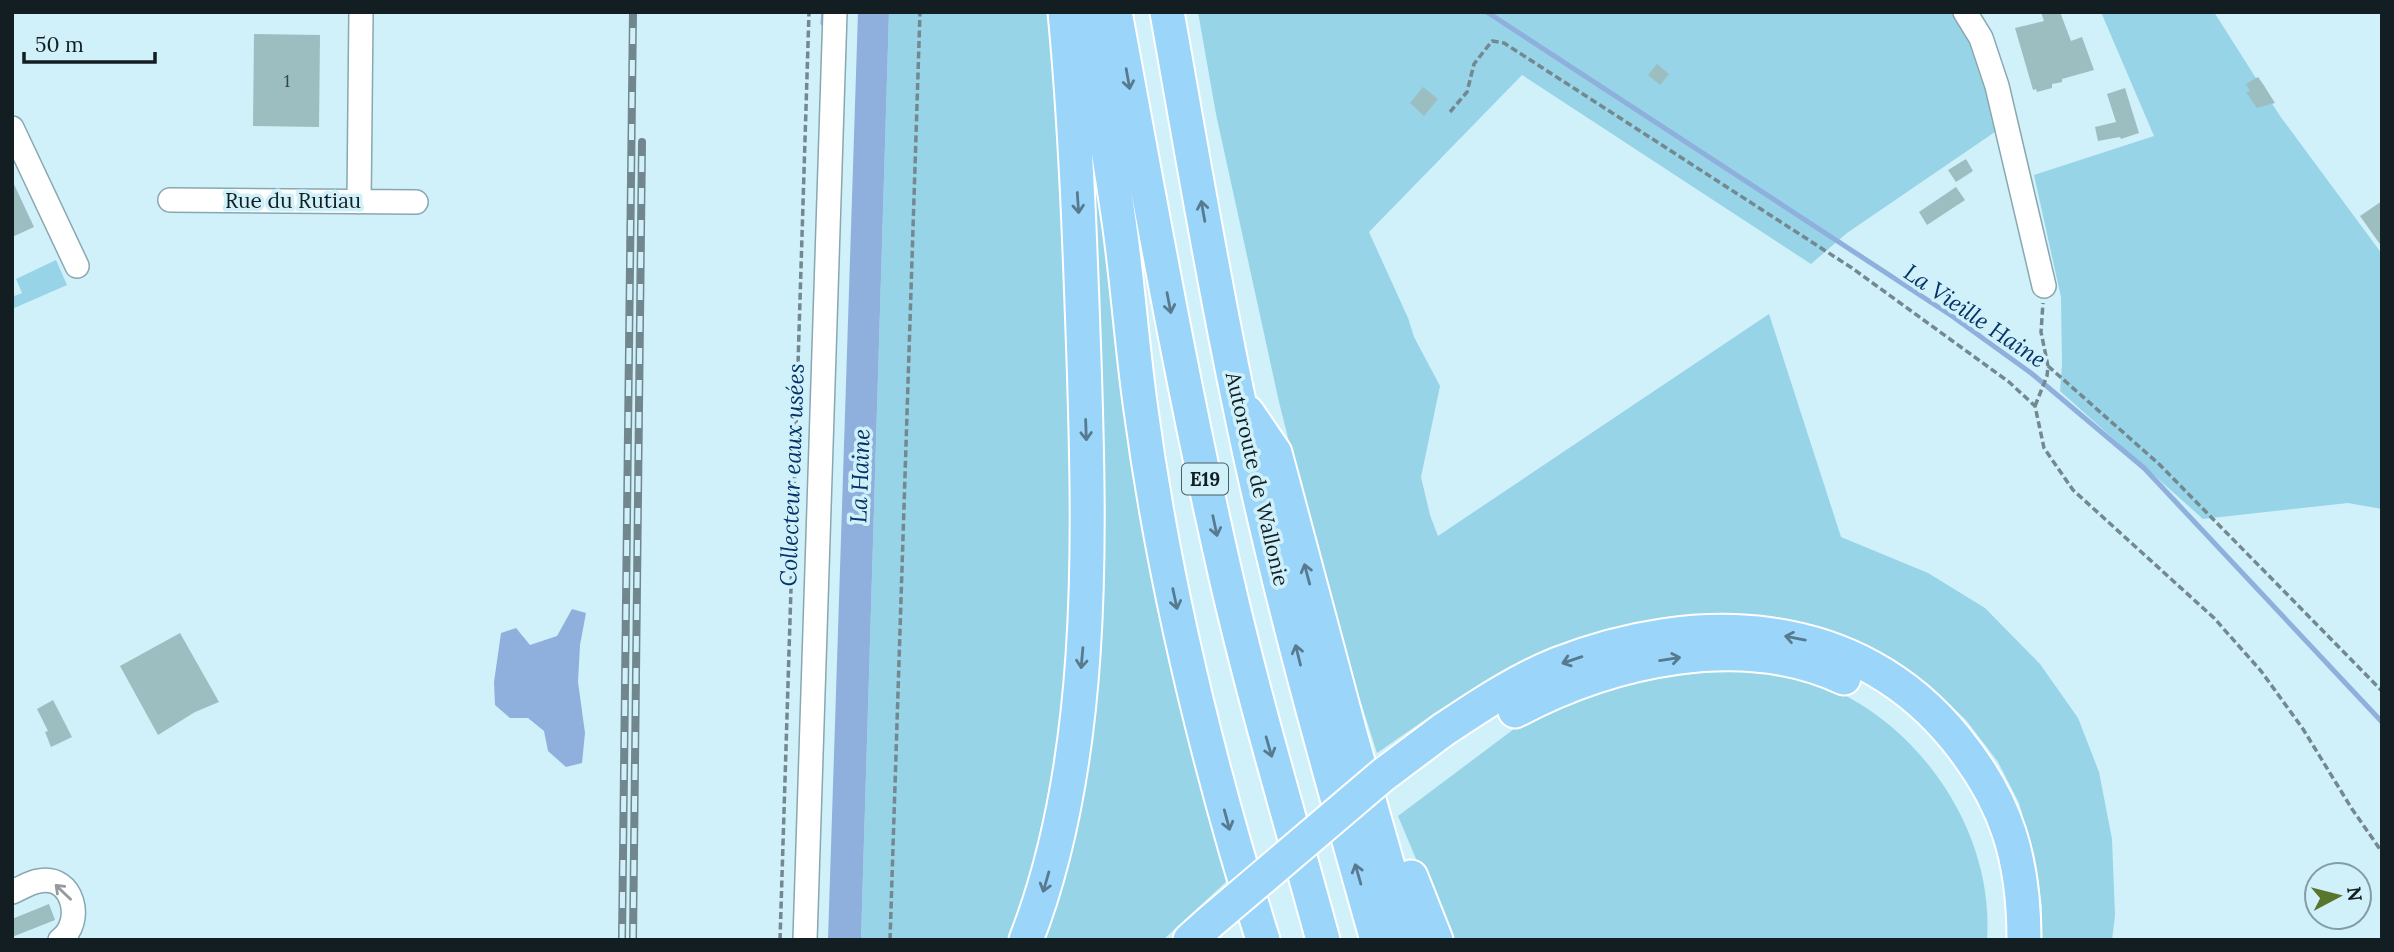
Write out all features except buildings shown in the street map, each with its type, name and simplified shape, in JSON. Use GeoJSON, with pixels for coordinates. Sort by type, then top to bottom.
{"type":"FeatureCollection","features":[{"type":"Feature","properties":{"kind":"highway"},"geometry":{"type":"LineString","coordinates":[[1027,940],[1046,883],[1066,805],[1077,712],[1085,602],[1087,462],[1079,226],[1065,12]]}},
{"type":"Feature","properties":{"kind":"highway"},"geometry":{"type":"LineString","coordinates":[[1086,12],[1119,222],[1141,411],[1167,563],[1203,729],[1236,853],[1263,940]]}},
{"type":"Feature","properties":{"kind":"highway","name":"E19"},"geometry":{"type":"LineString","coordinates":[[1115,12],[1166,287],[1226,578],[1323,940]]}},
{"type":"Feature","properties":{"kind":"highway","name":"Autoroute de Wallonie"},"geometry":{"type":"LineString","coordinates":[[1167,12],[1238,399],[1316,726],[1377,940]]}},
{"type":"Feature","properties":{"kind":"highway"},"geometry":{"type":"LineString","coordinates":[[1238,399],[1275,453],[1409,940]]}},
{"type":"Feature","properties":{"kind":"highway"},"geometry":{"type":"LineString","coordinates":[[1207,934],[1393,793],[1447,740],[1512,688],[1556,665],[1602,650],[1696,632],[1746,631],[1801,639],[1843,653],[1889,676],[1917,697],[1947,728],[1976,763],[2001,809],[2017,852],[2024,906],[2024,940]]}},
{"type":"Feature","properties":{"kind":"highway"},"geometry":{"type":"LineString","coordinates":[[1325,640],[1436,940]]}},
{"type":"Feature","properties":{"kind":"highway"},"geometry":{"type":"LineString","coordinates":[[1447,740],[1481,729],[1587,678],[1645,663],[1703,654],[1768,656],[1821,667],[1863,687],[1896,708],[1935,745],[1967,787],[1986,827],[1999,873],[2005,921],[2003,940]]}},
{"type":"Feature","properties":{"kind":"street"},"geometry":{"type":"LineString","coordinates":[[359,202],[361,12]]}},
{"type":"Feature","properties":{"kind":"street"},"geometry":{"type":"LineString","coordinates":[[805,940],[835,12]]}},
{"type":"Feature","properties":{"kind":"street"},"geometry":{"type":"LineString","coordinates":[[1965,12],[1982,38],[1997,86],[2044,285]]}},
{"type":"Feature","properties":{"kind":"street"},"geometry":{"type":"LineString","coordinates":[[12,128],[77,266]]}},
{"type":"Feature","properties":{"kind":"street","name":"Rue du Rutiau"},"geometry":{"type":"LineString","coordinates":[[170,200],[416,202]]}},
{"type":"Feature","properties":{"kind":"street"},"geometry":{"type":"LineString","coordinates":[[12,892],[39,881],[49,881],[67,892],[72,901],[74,921],[70,930],[60,940]]}},
{"type":"Feature","properties":{"kind":"path"},"geometry":{"type":"LineString","coordinates":[[780,940],[809,12]]}},
{"type":"Feature","properties":{"kind":"path"},"geometry":{"type":"LineString","coordinates":[[890,940],[920,12]]}},
{"type":"Feature","properties":{"kind":"path"},"geometry":{"type":"LineString","coordinates":[[1450,112],[1467,92],[1474,64],[1485,48],[1492,41],[1504,43],[1852,268],[2009,382],[2035,406]]}},
{"type":"Feature","properties":{"kind":"path"},"geometry":{"type":"LineString","coordinates":[[2044,285],[2041,332],[2048,366],[2047,376],[2035,406],[2044,448],[2074,491],[2214,618],[2261,671],[2296,719],[2382,852]]}},
{"type":"Feature","properties":{"kind":"path"},"geometry":{"type":"LineString","coordinates":[[2048,366],[2159,464],[2382,691]]}},
{"type":"Feature","properties":{"kind":"shaded area"},"geometry":{"type":"Polygon","coordinates":[[[889,12],[1049,12],[1063,226],[1073,547],[1061,728],[1033,871],[1010,940],[861,940],[889,12]]]}},
{"type":"Feature","properties":{"kind":"shaded area"},"geometry":{"type":"Polygon","coordinates":[[[1198,12],[1965,12],[2008,123],[1847,233],[1811,264],[1522,75],[1369,232],[1414,337],[1440,386],[1421,477],[1438,536],[1769,314],[1841,537],[1928,573],[1985,608],[2040,664],[2078,718],[2099,772],[2112,839],[2115,915],[2112,940],[2040,940],[2042,907],[2034,858],[2019,803],[1998,762],[1966,720],[1927,683],[1895,662],[1852,642],[1796,622],[1701,614],[1628,625],[1558,646],[1436,712],[1377,753],[1330,606],[1279,402],[1216,114],[1198,12]]]}},
{"type":"Feature","properties":{"kind":"shaded area"},"geometry":{"type":"Polygon","coordinates":[[[2101,12],[2214,12],[2280,116],[2382,254],[2382,509],[2348,503],[2203,519],[2060,391],[2061,297],[2034,175],[2154,136],[2101,12]]]}},
{"type":"Feature","properties":{"kind":"shaded area"},"geometry":{"type":"Polygon","coordinates":[[[1092,126],[1142,514],[1180,706],[1227,881],[1163,940],[1040,940],[1057,887],[1092,126]]]}},
{"type":"Feature","properties":{"kind":"shaded area"},"geometry":{"type":"Polygon","coordinates":[[[56,260],[67,285],[12,309],[12,297],[22,293],[16,279],[56,260]]]}},
{"type":"Feature","properties":{"kind":"shaded area"},"geometry":{"type":"Polygon","coordinates":[[[1702,670],[1767,672],[1800,678],[1848,697],[1879,717],[1907,741],[1931,768],[1952,799],[1969,832],[1987,903],[1987,940],[1450,940],[1398,816],[1514,729],[1577,699],[1639,681],[1702,670]]]}},
{"type":"Feature","properties":{"kind":"water","name":"La Haine"},"geometry":{"type":"Polygon","coordinates":[[[858,12],[889,12],[861,940],[828,940],[858,12]]]}},
{"type":"Feature","properties":{"kind":"water"},"geometry":{"type":"Polygon","coordinates":[[[572,609],[586,613],[580,645],[578,682],[585,733],[582,763],[566,767],[548,751],[544,731],[528,718],[510,718],[495,705],[494,682],[501,633],[516,628],[530,645],[557,636],[572,609]]]}},
{"type":"Feature","properties":{"kind":"waterway","name":"Collecteur eaux usées"},"geometry":{"type":"LineString","coordinates":[[823,23],[824,12]]}},
{"type":"Feature","properties":{"kind":"waterway","name":"La Vieille Haine"},"geometry":{"type":"LineString","coordinates":[[1487,12],[1952,316],[2031,373],[2144,468],[2382,722]]}},
{"type":"Feature","properties":{"kind":"railway"},"geometry":{"type":"LineString","coordinates":[[622,940],[633,12]]}},
{"type":"Feature","properties":{"kind":"railway"},"geometry":{"type":"LineString","coordinates":[[633,940],[642,142]]}}]}
